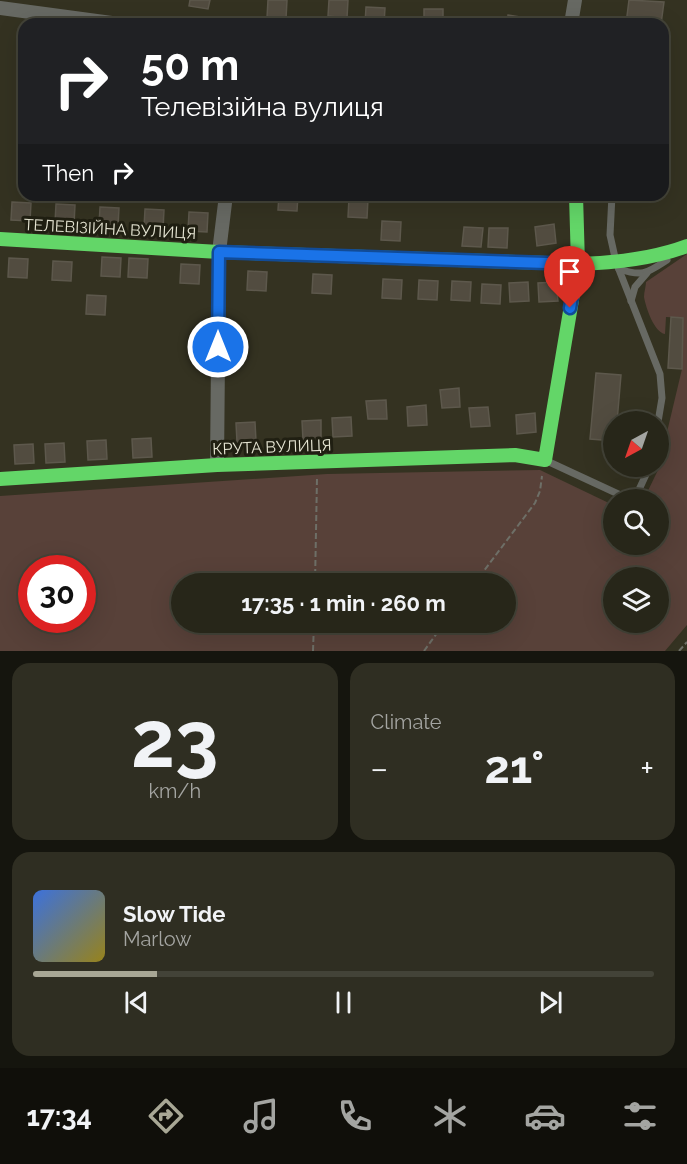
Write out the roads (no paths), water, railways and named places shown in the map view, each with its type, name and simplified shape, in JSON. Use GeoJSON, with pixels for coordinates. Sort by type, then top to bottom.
{"type":"FeatureCollection","features":[{"type":"Feature","properties":{"kind":"street"},"geometry":{"type":"LineString","coordinates":[[572,18],[575,0]]}},
{"type":"Feature","properties":{"kind":"street"},"geometry":{"type":"LineString","coordinates":[[0,8],[74,18]]}},
{"type":"Feature","properties":{"kind":"street"},"geometry":{"type":"LineString","coordinates":[[217,465],[219,252],[225,201]]}},
{"type":"Feature","properties":{"kind":"street"},"geometry":{"type":"LineString","coordinates":[[545,460],[578,264],[576,201]]}},
{"type":"Feature","properties":{"kind":"street","name":"ТЕЛЕВІЗІЙНА ВУЛИЦЯ"},"geometry":{"type":"LineString","coordinates":[[0,239],[219,252],[617,266],[687,246]]}},
{"type":"Feature","properties":{"kind":"street","name":"КРУТА ВУЛИЦЯ"},"geometry":{"type":"LineString","coordinates":[[0,479],[217,465],[515,455],[545,460]]}},
{"type":"Feature","properties":{"kind":"lane"},"geometry":{"type":"LineString","coordinates":[[612,201],[610,236],[617,266],[660,374],[662,398],[660,411]]}},
{"type":"Feature","properties":{"kind":"lane"},"geometry":{"type":"LineString","coordinates":[[631,301],[635,287],[649,272],[687,246]]}},
{"type":"Feature","properties":{"kind":"lane"},"geometry":{"type":"LineString","coordinates":[[617,266],[634,274],[649,272]]}},
{"type":"Feature","properties":{"kind":"lane"},"geometry":{"type":"LineString","coordinates":[[545,460],[629,499],[636,496],[645,477]]}}]}
